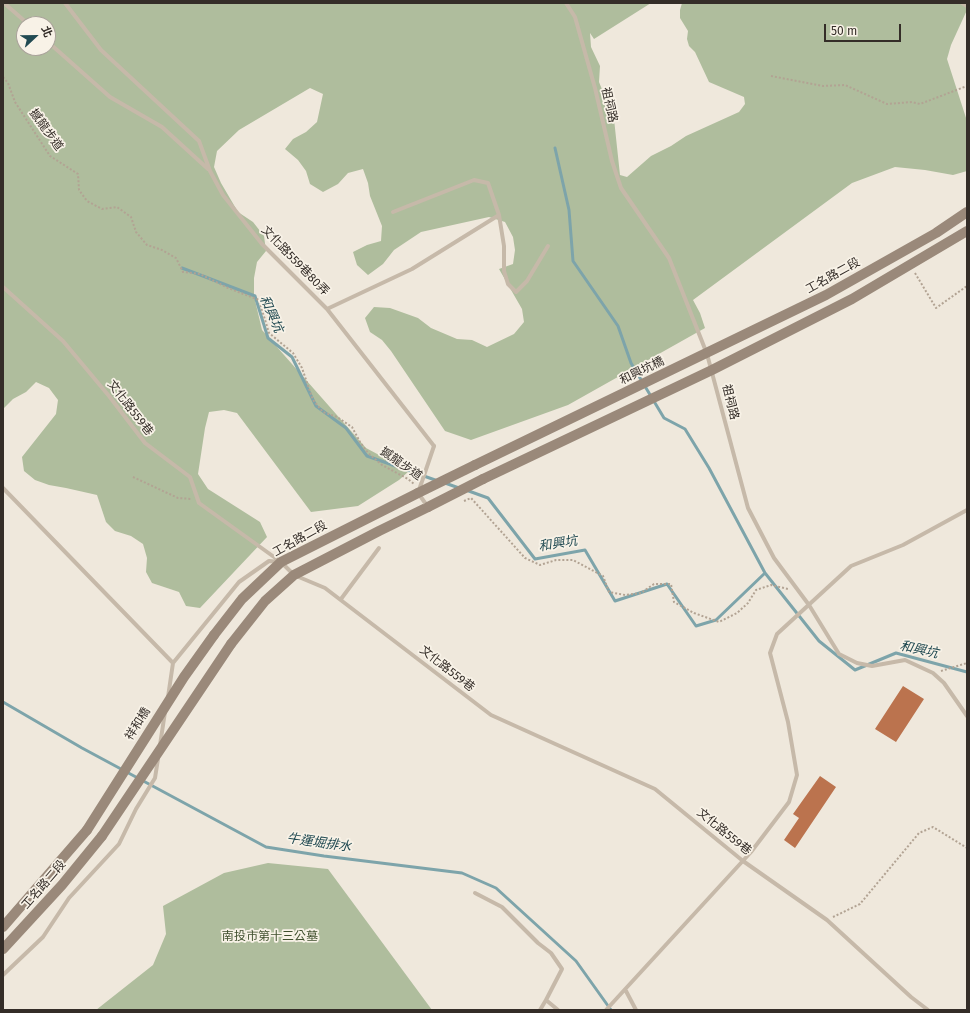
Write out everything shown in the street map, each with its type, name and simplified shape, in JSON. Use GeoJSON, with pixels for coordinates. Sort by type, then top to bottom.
{"type":"FeatureCollection","features":[{"type":"Feature","properties":{"kind":"main road","name":"工名路二段"},"geometry":{"type":"LineString","coordinates":[[707,354],[826,295],[936,233],[967,212]]}},
{"type":"Feature","properties":{"kind":"main road"},"geometry":{"type":"LineString","coordinates":[[294,576],[379,531],[712,370],[852,299],[967,231]]}},
{"type":"Feature","properties":{"kind":"main road","name":"和興坑橋"},"geometry":{"type":"LineString","coordinates":[[475,465],[707,354]]}},
{"type":"Feature","properties":{"kind":"main road","name":"工名路二段"},"geometry":{"type":"LineString","coordinates":[[214,634],[242,599],[281,562],[418,491],[475,465]]}},
{"type":"Feature","properties":{"kind":"main road","name":"工名路二段"},"geometry":{"type":"LineString","coordinates":[[3,949],[57,890],[102,836],[231,644],[265,601],[294,576]]}},
{"type":"Feature","properties":{"kind":"main road","name":"祥和橋"},"geometry":{"type":"LineString","coordinates":[[87,830],[184,677],[214,634]]}},
{"type":"Feature","properties":{"kind":"main road","name":"工名路二段"},"geometry":{"type":"LineString","coordinates":[[3,927],[87,830]]}},
{"type":"Feature","properties":{"kind":"lane"},"geometry":{"type":"LineString","coordinates":[[4,3],[19,16]]}},
{"type":"Feature","properties":{"kind":"lane","name":"文化路559巷80弄"},"geometry":{"type":"LineString","coordinates":[[65,3],[101,50],[199,141],[210,171],[223,195],[262,244],[327,309],[434,446],[418,491]]}},
{"type":"Feature","properties":{"kind":"lane","name":"祖祠路"},"geometry":{"type":"LineString","coordinates":[[566,3],[575,17],[595,88],[612,161],[621,188],[669,258],[707,354],[748,508],[774,558],[809,605],[839,654],[857,663],[872,666],[905,660],[933,673],[944,683],[967,716]]}},
{"type":"Feature","properties":{"kind":"lane"},"geometry":{"type":"LineString","coordinates":[[962,3],[967,6]]}},
{"type":"Feature","properties":{"kind":"lane"},"geometry":{"type":"LineString","coordinates":[[56,49],[110,97],[162,126],[210,171]]}},
{"type":"Feature","properties":{"kind":"lane"},"geometry":{"type":"LineString","coordinates":[[393,212],[474,180],[488,183],[499,215],[504,246],[504,271],[508,284],[516,292],[527,281],[548,246]]}},
{"type":"Feature","properties":{"kind":"lane"},"geometry":{"type":"LineString","coordinates":[[327,309],[412,269],[499,215]]}},
{"type":"Feature","properties":{"kind":"lane","name":"文化路559巷"},"geometry":{"type":"LineString","coordinates":[[3,287],[63,341],[109,396],[145,443],[190,477],[199,503],[281,562],[294,576],[325,588],[341,599],[491,715],[655,789],[743,861],[827,920],[911,997],[928,1010]]}},
{"type":"Feature","properties":{"kind":"lane"},"geometry":{"type":"LineString","coordinates":[[3,488],[173,663]]}},
{"type":"Feature","properties":{"kind":"lane"},"geometry":{"type":"LineString","coordinates":[[418,491],[428,507]]}},
{"type":"Feature","properties":{"kind":"lane"},"geometry":{"type":"LineString","coordinates":[[606,1010],[626,991],[743,861],[789,802],[797,775],[788,722],[770,653],[777,634],[851,566],[903,545],[967,510]]}},
{"type":"Feature","properties":{"kind":"lane"},"geometry":{"type":"LineString","coordinates":[[341,599],[379,548]]}},
{"type":"Feature","properties":{"kind":"lane"},"geometry":{"type":"LineString","coordinates":[[3,975],[43,937],[69,898],[119,844],[136,809],[155,778],[173,663],[239,582],[269,561],[281,562]]}},
{"type":"Feature","properties":{"kind":"lane"},"geometry":{"type":"LineString","coordinates":[[476,893],[502,907],[538,943],[551,952],[562,969],[540,1010]]}},
{"type":"Feature","properties":{"kind":"lane"},"geometry":{"type":"LineString","coordinates":[[626,991],[636,1010]]}},
{"type":"Feature","properties":{"kind":"lane"},"geometry":{"type":"LineString","coordinates":[[546,1000],[558,1010]]}},
{"type":"Feature","properties":{"kind":"path"},"geometry":{"type":"LineString","coordinates":[[771,76],[823,86],[845,85],[886,104],[912,102],[920,104],[967,86]]}},
{"type":"Feature","properties":{"kind":"path","name":"撼龍步道"},"geometry":{"type":"LineString","coordinates":[[3,77],[8,83],[15,102],[50,156],[78,174],[79,190],[87,200],[102,209],[117,207],[131,217],[136,232],[147,245],[162,250],[176,258],[183,272],[200,274],[228,288],[259,300],[269,333],[293,353],[302,368],[313,400],[323,412],[337,417],[352,427],[368,453],[382,465],[408,478],[418,491]]}},
{"type":"Feature","properties":{"kind":"path"},"geometry":{"type":"LineString","coordinates":[[910,266],[936,308],[967,286]]}},
{"type":"Feature","properties":{"kind":"path"},"geometry":{"type":"LineString","coordinates":[[133,477],[178,498],[198,499]]}},
{"type":"Feature","properties":{"kind":"path"},"geometry":{"type":"LineString","coordinates":[[463,501],[471,498],[525,558],[540,565],[556,560],[573,560],[603,576],[609,592],[625,594],[641,593],[654,584],[671,584],[674,602],[694,613],[719,622],[743,608],[756,590],[771,585],[801,594]]}},
{"type":"Feature","properties":{"kind":"path"},"geometry":{"type":"LineString","coordinates":[[933,673],[967,663]]}},
{"type":"Feature","properties":{"kind":"path"},"geometry":{"type":"LineString","coordinates":[[827,920],[860,904],[919,833],[933,827],[967,848]]}},
{"type":"Feature","properties":{"kind":"green space"},"geometry":{"type":"Polygon","coordinates":[[[3,3],[651,3],[594,39],[590,33],[591,47],[600,66],[599,82],[614,119],[620,175],[627,177],[651,156],[671,146],[686,136],[739,112],[745,104],[744,97],[709,82],[695,52],[689,46],[687,39],[688,31],[680,18],[682,3],[967,3],[967,10],[951,45],[947,59],[967,121],[967,171],[953,175],[895,167],[852,183],[693,300],[700,313],[705,328],[568,405],[471,440],[445,431],[391,351],[382,340],[370,332],[365,318],[374,307],[390,308],[418,318],[431,328],[457,339],[472,340],[487,347],[514,334],[524,322],[522,309],[499,269],[513,264],[515,250],[513,237],[505,222],[489,217],[421,232],[394,250],[383,264],[368,275],[357,265],[353,252],[367,245],[381,241],[382,226],[370,196],[368,183],[363,169],[348,173],[338,184],[323,192],[310,184],[306,171],[298,160],[285,149],[293,139],[306,132],[317,122],[323,94],[310,88],[239,130],[217,151],[214,167],[221,183],[238,212],[253,222],[264,236],[266,251],[257,262],[254,278],[254,296],[262,330],[366,448],[409,471],[399,480],[358,506],[311,512],[237,413],[224,410],[209,412],[198,474],[208,489],[260,522],[267,537],[200,608],[186,606],[179,592],[152,583],[146,572],[147,558],[143,544],[131,536],[115,531],[106,522],[97,495],[49,485],[35,480],[24,471],[22,457],[56,414],[58,400],[49,388],[36,382],[26,392],[13,399],[3,409],[3,3]]]}},
{"type":"Feature","properties":{"kind":"green space","name":"南投市第十三公墓"},"geometry":{"type":"Polygon","coordinates":[[[268,863],[328,869],[432,1010],[96,1010],[153,965],[166,934],[163,906],[224,873],[268,863]]]}},
{"type":"Feature","properties":{"kind":"building"},"geometry":{"type":"Polygon","coordinates":[[[903,686],[924,699],[896,742],[875,729],[903,686]]]}},
{"type":"Feature","properties":{"kind":"building"},"geometry":{"type":"Polygon","coordinates":[[[820,776],[836,787],[795,848],[784,840],[799,818],[793,814],[820,776]]]}},
{"type":"Feature","properties":{"kind":"waterway"},"geometry":{"type":"LineString","coordinates":[[555,148],[569,210],[573,261],[618,326],[631,363],[664,418],[685,429],[709,468],[765,573],[819,641],[855,670],[896,653],[967,672]]}},
{"type":"Feature","properties":{"kind":"waterway","name":"和興坑"},"geometry":{"type":"LineString","coordinates":[[182,268],[255,296],[268,338],[292,357],[316,406],[346,428],[367,456],[438,481]]}},
{"type":"Feature","properties":{"kind":"waterway","name":"和興坑"},"geometry":{"type":"LineString","coordinates":[[445,483],[459,488]]}},
{"type":"Feature","properties":{"kind":"waterway","name":"和興坑"},"geometry":{"type":"LineString","coordinates":[[466,490],[488,498],[535,559],[585,550],[615,601],[667,584],[696,626],[716,620],[765,573]]}},
{"type":"Feature","properties":{"kind":"waterway","name":"牛運堀排水"},"geometry":{"type":"LineString","coordinates":[[3,702],[82,748],[266,847],[324,856],[462,873],[496,888],[576,961],[611,1010]]}}]}
